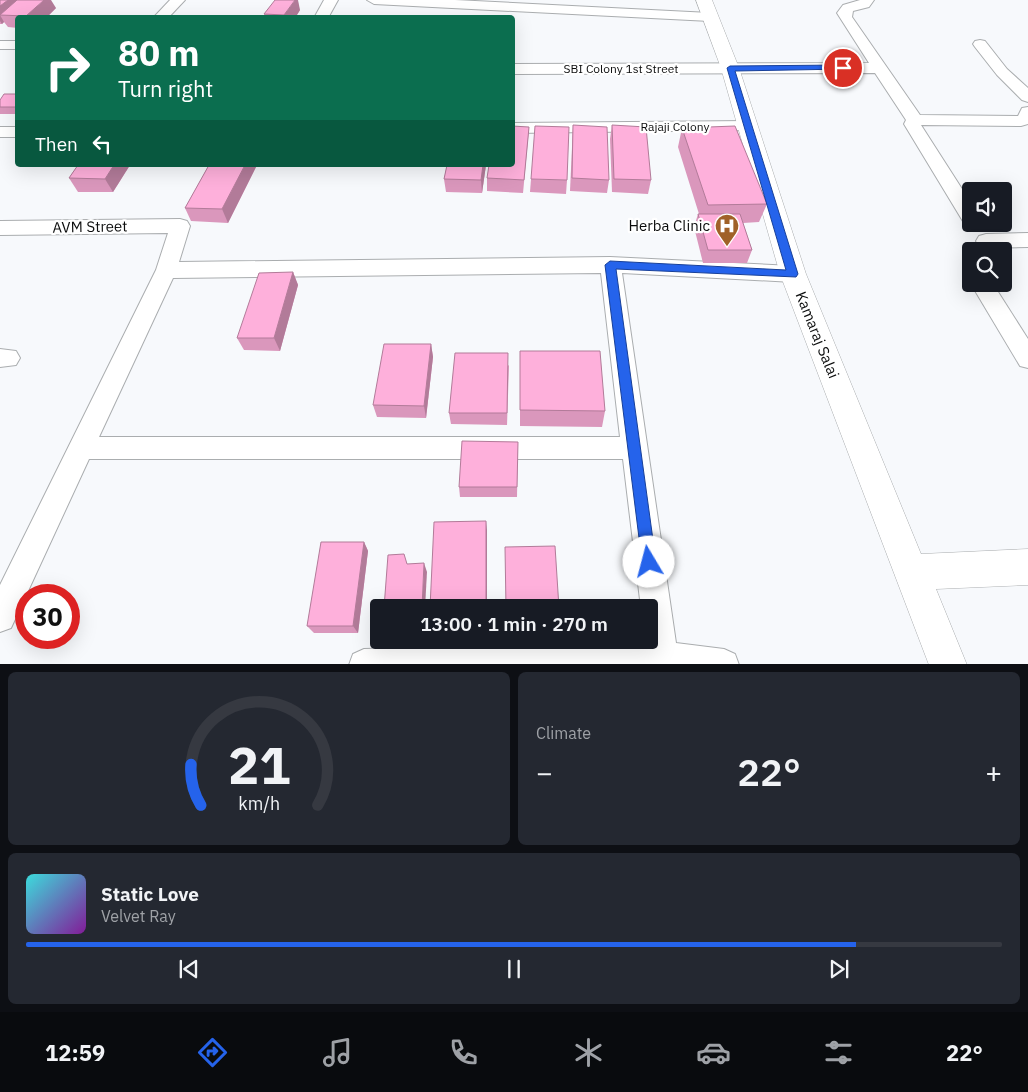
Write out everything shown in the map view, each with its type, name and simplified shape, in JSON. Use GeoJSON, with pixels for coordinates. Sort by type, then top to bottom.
{"type":"FeatureCollection","features":[{"type":"Feature","properties":{"kind":"street"},"geometry":{"type":"LineString","coordinates":[[163,15],[178,0]]}},
{"type":"Feature","properties":{"kind":"street"},"geometry":{"type":"LineString","coordinates":[[323,15],[331,0]]}},
{"type":"Feature","properties":{"kind":"street"},"geometry":{"type":"LineString","coordinates":[[374,0],[707,8]]}},
{"type":"Feature","properties":{"kind":"street"},"geometry":{"type":"LineString","coordinates":[[866,0],[864,4],[848,8],[844,13],[844,17],[915,120]]}},
{"type":"Feature","properties":{"kind":"street","name":"Kamaraj Salai"},"geometry":{"type":"LineString","coordinates":[[707,8],[730,68],[793,274],[948,664]]}},
{"type":"Feature","properties":{"kind":"street"},"geometry":{"type":"LineString","coordinates":[[980,44],[1002,72],[1028,98]]}},
{"type":"Feature","properties":{"kind":"street"},"geometry":{"type":"LineString","coordinates":[[0,45],[15,45]]}},
{"type":"Feature","properties":{"kind":"street","name":"SBI Colony 1st Street"},"geometry":{"type":"LineString","coordinates":[[515,69],[880,68]]}},
{"type":"Feature","properties":{"kind":"street"},"geometry":{"type":"LineString","coordinates":[[915,120],[1020,121],[1025,120],[1028,112]]}},
{"type":"Feature","properties":{"kind":"street"},"geometry":{"type":"LineString","coordinates":[[915,120],[912,124],[962,204]]}},
{"type":"Feature","properties":{"kind":"street","name":"Rajaji Colony"},"geometry":{"type":"LineString","coordinates":[[515,128],[748,126]]}},
{"type":"Feature","properties":{"kind":"street"},"geometry":{"type":"LineString","coordinates":[[0,132],[15,132]]}},
{"type":"Feature","properties":{"kind":"street","name":"AVM Street"},"geometry":{"type":"LineString","coordinates":[[0,228],[180,226],[166,270]]}},
{"type":"Feature","properties":{"kind":"street"},"geometry":{"type":"LineString","coordinates":[[1012,242],[1028,240]]}},
{"type":"Feature","properties":{"kind":"street"},"geometry":{"type":"LineString","coordinates":[[610,265],[662,657]]}},
{"type":"Feature","properties":{"kind":"street"},"geometry":{"type":"LineString","coordinates":[[0,616],[166,270],[610,265],[793,274]]}},
{"type":"Feature","properties":{"kind":"street"},"geometry":{"type":"LineString","coordinates":[[987,292],[1028,359]]}},
{"type":"Feature","properties":{"kind":"street"},"geometry":{"type":"LineString","coordinates":[[80,448],[634,448]]}},
{"type":"Feature","properties":{"kind":"street"},"geometry":{"type":"LineString","coordinates":[[912,572],[1028,567]]}},
{"type":"Feature","properties":{"kind":"street"},"geometry":{"type":"LineString","coordinates":[[364,664],[662,657],[724,664]]}},
{"type":"Feature","properties":{"kind":"building"},"geometry":{"type":"Polygon","coordinates":[[[0,0],[8,0],[0,6],[0,0]]]}},
{"type":"Feature","properties":{"kind":"building"},"geometry":{"type":"Polygon","coordinates":[[[17,0],[44,0],[27,15],[0,15],[17,0]]]}},
{"type":"Feature","properties":{"kind":"building"},"geometry":{"type":"Polygon","coordinates":[[[275,0],[295,0],[284,15],[264,14],[275,0]]]}},
{"type":"Feature","properties":{"kind":"building"},"geometry":{"type":"Polygon","coordinates":[[[4,94],[15,94],[15,107],[0,107],[0,100],[4,94]]]}},
{"type":"Feature","properties":{"kind":"building"},"geometry":{"type":"Polygon","coordinates":[[[573,125],[607,127],[609,180],[572,178],[573,125]]]}},
{"type":"Feature","properties":{"kind":"building"},"geometry":{"type":"Polygon","coordinates":[[[612,125],[646,127],[651,180],[614,179],[612,125]]]}},
{"type":"Feature","properties":{"kind":"building"},"geometry":{"type":"Polygon","coordinates":[[[515,126],[529,127],[524,180],[487,178],[489,167],[515,167],[515,126]]]}},
{"type":"Feature","properties":{"kind":"building"},"geometry":{"type":"Polygon","coordinates":[[[535,126],[569,127],[567,180],[531,179],[535,126]]]}},
{"type":"Feature","properties":{"kind":"building"},"geometry":{"type":"Polygon","coordinates":[[[735,126],[767,204],[708,205],[682,128],[735,126]]]}},
{"type":"Feature","properties":{"kind":"building"},"geometry":{"type":"Polygon","coordinates":[[[77,167],[113,167],[105,179],[69,178],[77,167]]]}},
{"type":"Feature","properties":{"kind":"building"},"geometry":{"type":"Polygon","coordinates":[[[208,167],[244,167],[222,209],[185,208],[208,167]]]}},
{"type":"Feature","properties":{"kind":"building"},"geometry":{"type":"Polygon","coordinates":[[[447,167],[483,167],[481,180],[444,179],[447,167]]]}},
{"type":"Feature","properties":{"kind":"building"},"geometry":{"type":"Polygon","coordinates":[[[698,214],[740,214],[752,250],[708,250],[698,214]]]}},
{"type":"Feature","properties":{"kind":"building"},"geometry":{"type":"Polygon","coordinates":[[[293,272],[274,338],[237,338],[259,273],[293,272]]]}},
{"type":"Feature","properties":{"kind":"building"},"geometry":{"type":"Polygon","coordinates":[[[384,344],[431,344],[424,406],[373,405],[384,344]]]}},
{"type":"Feature","properties":{"kind":"building"},"geometry":{"type":"Polygon","coordinates":[[[520,351],[600,351],[605,411],[520,410],[520,351]]]}},
{"type":"Feature","properties":{"kind":"building"},"geometry":{"type":"Polygon","coordinates":[[[455,353],[508,353],[507,413],[449,413],[455,353]]]}},
{"type":"Feature","properties":{"kind":"building"},"geometry":{"type":"Polygon","coordinates":[[[462,441],[518,442],[517,487],[459,487],[462,441]]]}},
{"type":"Feature","properties":{"kind":"building"},"geometry":{"type":"Polygon","coordinates":[[[486,521],[486,599],[430,599],[434,522],[486,521]]]}},
{"type":"Feature","properties":{"kind":"building"},"geometry":{"type":"Polygon","coordinates":[[[321,542],[364,542],[353,626],[307,626],[321,542]]]}},
{"type":"Feature","properties":{"kind":"building"},"geometry":{"type":"Polygon","coordinates":[[[555,546],[558,599],[506,599],[505,547],[555,546]]]}},
{"type":"Feature","properties":{"kind":"building"},"geometry":{"type":"Polygon","coordinates":[[[404,554],[407,564],[424,563],[422,599],[385,599],[388,555],[404,554]]]}},
{"type":"Feature","properties":{"kind":"place","name":"Herba Clinic"},"geometry":{"type":"Point","coordinates":[727,247]}},
{"type":"Feature","properties":{"kind":"route"},"geometry":{"type":"LineString","coordinates":[[649,562],[610,265],[793,274],[730,68],[843,68]]}}]}
